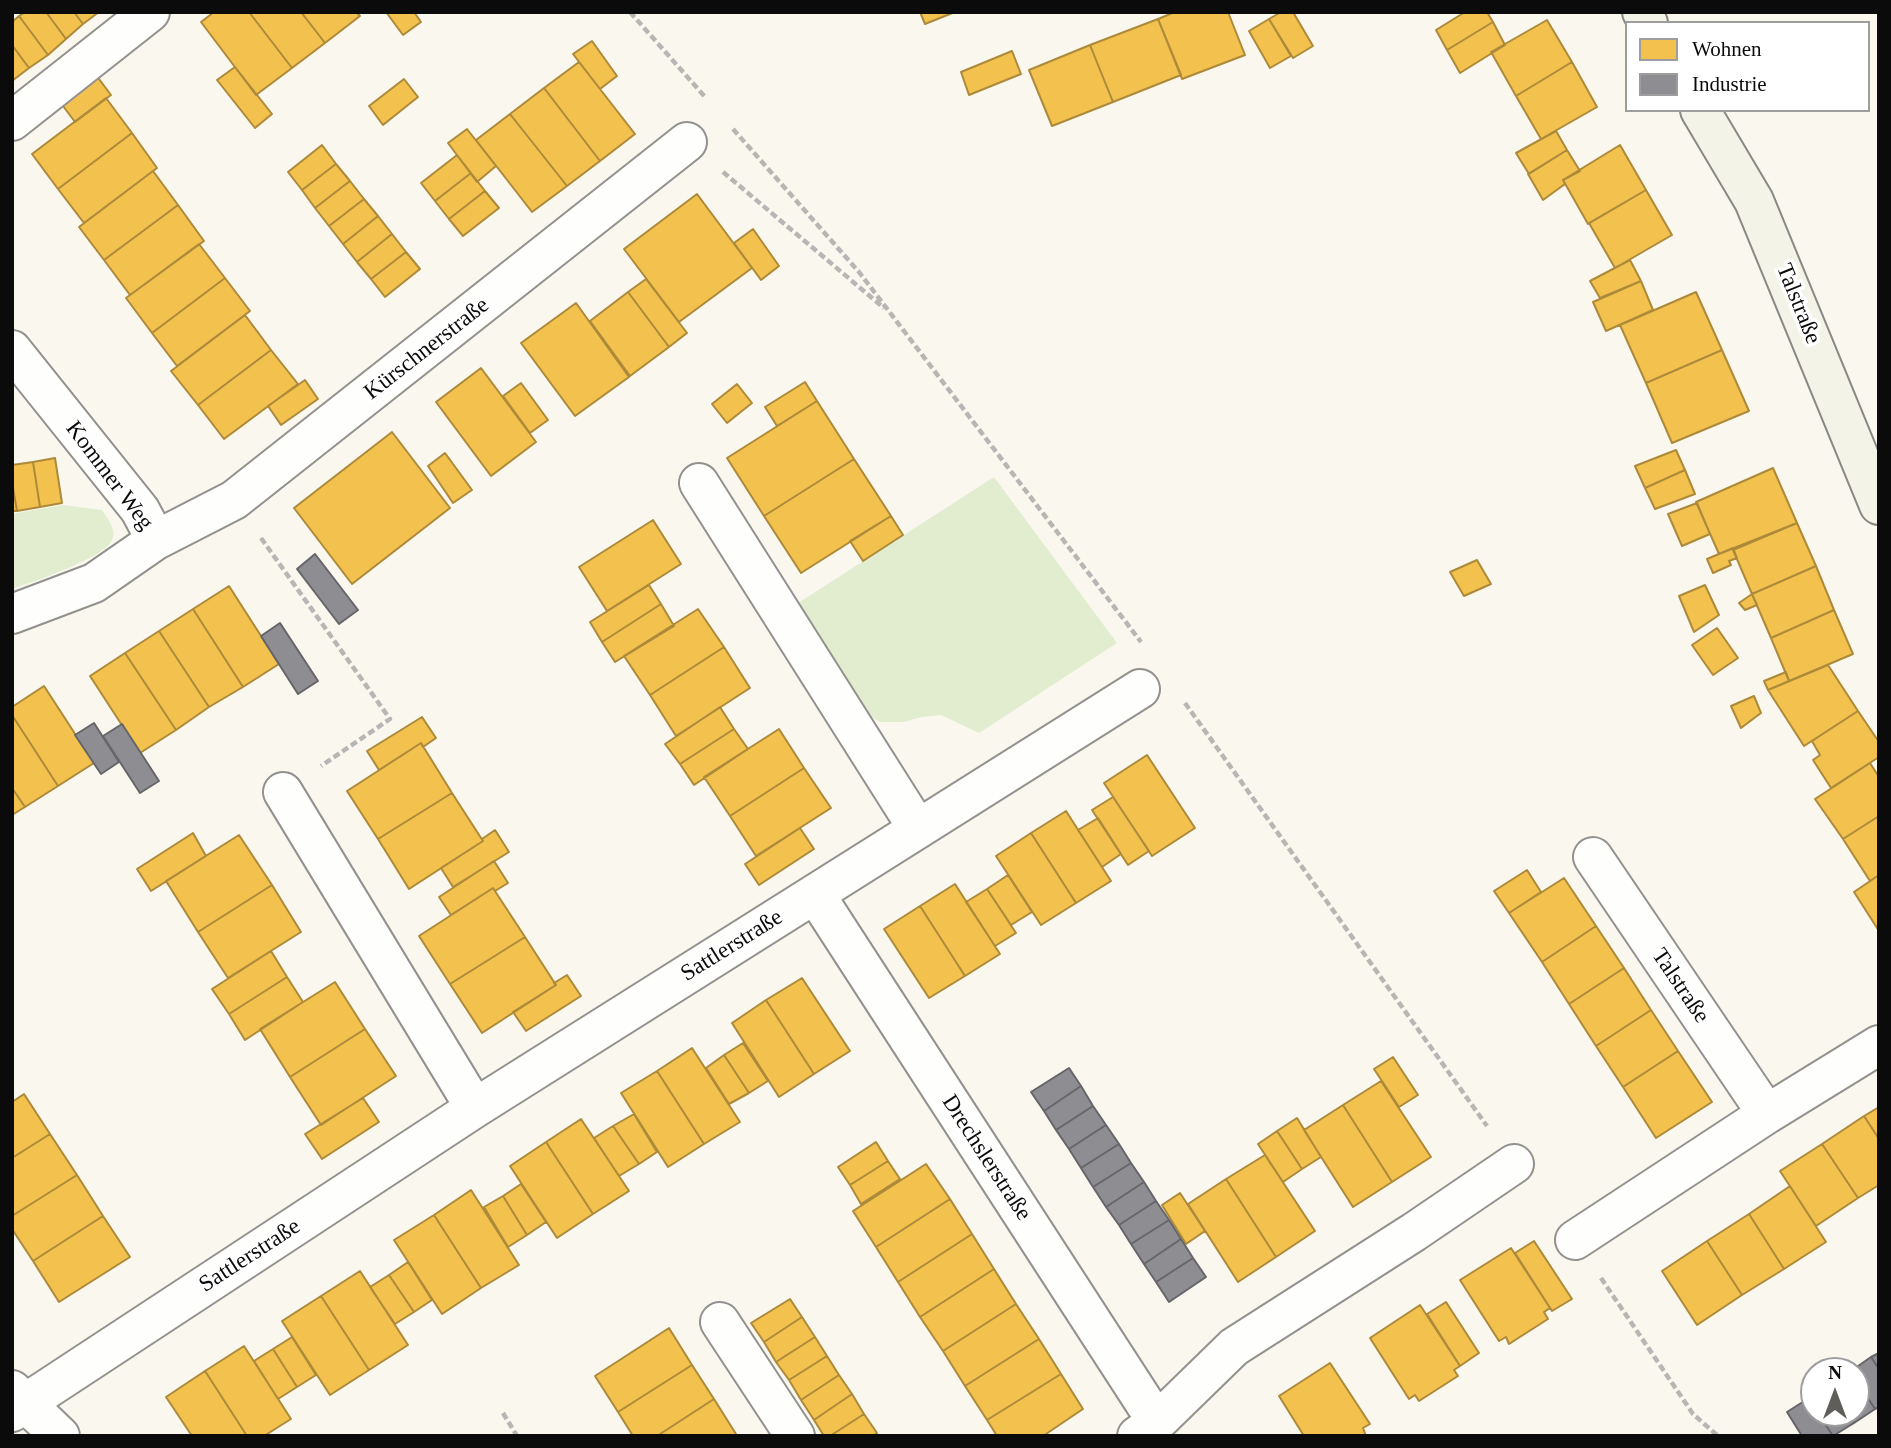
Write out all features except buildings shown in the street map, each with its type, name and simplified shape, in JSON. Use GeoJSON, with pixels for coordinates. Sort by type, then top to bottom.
{"type":"FeatureCollection","features":[{"type":"Feature","properties":{"kind":"street"},"geometry":{"type":"LineString","coordinates":[[12,121],[150,12]]}},
{"type":"Feature","properties":{"kind":"street","name":"Talstraße"},"geometry":{"type":"LineString","coordinates":[[1701,112],[1755,201],[1879,505]]}},
{"type":"Feature","properties":{"kind":"street","name":"Kürschnerstraße"},"geometry":{"type":"LineString","coordinates":[[156,540],[234,500],[687,142]]}},
{"type":"Feature","properties":{"kind":"street","name":"Kommer Weg"},"geometry":{"type":"LineString","coordinates":[[12,350],[140,510],[156,540],[94,583],[12,614]]}},
{"type":"Feature","properties":{"kind":"street"},"geometry":{"type":"LineString","coordinates":[[699,483],[918,829]]}},
{"type":"Feature","properties":{"kind":"street","name":"Sattlerstraße"},"geometry":{"type":"LineString","coordinates":[[17,1402],[475,1108],[1140,690]]}},
{"type":"Feature","properties":{"kind":"street"},"geometry":{"type":"LineString","coordinates":[[283,792],[475,1108]]}},
{"type":"Feature","properties":{"kind":"street","name":"Talstraße"},"geometry":{"type":"LineString","coordinates":[[1592,857],[1767,1114]]}},
{"type":"Feature","properties":{"kind":"street","name":"Drechslerstraße"},"geometry":{"type":"LineString","coordinates":[[815,894],[1147,1429],[1234,1347],[1414,1232],[1514,1164]]}},
{"type":"Feature","properties":{"kind":"street"},"geometry":{"type":"LineString","coordinates":[[1575,1240],[1767,1114],[1879,1045]]}},
{"type":"Feature","properties":{"kind":"street"},"geometry":{"type":"LineString","coordinates":[[720,1322],[795,1436]]}},
{"type":"Feature","properties":{"kind":"street"},"geometry":{"type":"LineString","coordinates":[[17,1402],[60,1436]]}},
{"type":"Feature","properties":{"kind":"path"},"geometry":{"type":"LineString","coordinates":[[631,12],[713,106]]}},
{"type":"Feature","properties":{"kind":"path"},"geometry":{"type":"LineString","coordinates":[[731,127],[859,272]]}},
{"type":"Feature","properties":{"kind":"path"},"geometry":{"type":"LineString","coordinates":[[687,142],[891,315]]}},
{"type":"Feature","properties":{"kind":"path"},"geometry":{"type":"LineString","coordinates":[[234,500],[390,719],[283,792]]}},
{"type":"Feature","properties":{"kind":"path"},"geometry":{"type":"LineString","coordinates":[[1575,1240],[1693,1415],[1718,1436]]}},
{"type":"Feature","properties":{"kind":"path"},"geometry":{"type":"LineString","coordinates":[[503,1413],[517,1436]]}},
{"type":"Feature","properties":{"kind":"green space"},"geometry":{"type":"Polygon","coordinates":[[[994,477],[1117,643],[979,733],[941,715],[904,722],[880,722],[859,709],[795,605],[994,477]]]}},
{"type":"Feature","properties":{"kind":"green space"},"geometry":{"type":"Polygon","coordinates":[[[63,505],[102,510],[113,528],[112,540],[107,547],[83,562],[12,589],[12,514],[63,505]]]}}]}
